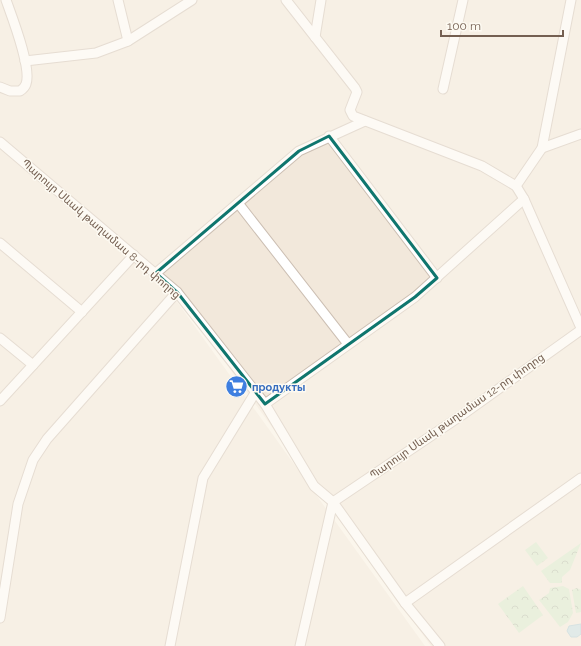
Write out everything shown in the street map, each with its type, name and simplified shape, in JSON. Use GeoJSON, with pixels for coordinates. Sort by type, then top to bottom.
{"type":"FeatureCollection","features":[{"type":"Feature","properties":{"kind":"street"},"geometry":{"type":"LineString","coordinates":[[0,87],[16,92],[24,88],[27,78],[25,61],[6,0]]}},
{"type":"Feature","properties":{"kind":"street"},"geometry":{"type":"LineString","coordinates":[[118,0],[128,41]]}},
{"type":"Feature","properties":{"kind":"street"},"geometry":{"type":"LineString","coordinates":[[25,61],[96,54],[128,41],[192,0]]}},
{"type":"Feature","properties":{"kind":"street"},"geometry":{"type":"LineString","coordinates":[[286,0],[355,88],[357,92],[350,110],[350,114],[482,166],[516,186],[524,199],[581,329]]}},
{"type":"Feature","properties":{"kind":"street"},"geometry":{"type":"LineString","coordinates":[[315,37],[321,0]]}},
{"type":"Feature","properties":{"kind":"street"},"geometry":{"type":"LineString","coordinates":[[443,90],[463,0]]}},
{"type":"Feature","properties":{"kind":"street"},"geometry":{"type":"LineString","coordinates":[[516,186],[542,148],[571,0]]}},
{"type":"Feature","properties":{"kind":"street"},"geometry":{"type":"LineString","coordinates":[[156,273],[299,151],[328,136],[365,121]]}},
{"type":"Feature","properties":{"kind":"street"},"geometry":{"type":"LineString","coordinates":[[542,148],[581,134]]}},
{"type":"Feature","properties":{"kind":"street"},"geometry":{"type":"LineString","coordinates":[[328,136],[437,278]]}},
{"type":"Feature","properties":{"kind":"street","name":"Պարույր Սևակ թաղամաս 8-րդ փողոց"},"geometry":{"type":"LineString","coordinates":[[0,142],[177,292],[255,393],[266,404],[314,486],[333,502],[405,603],[440,646]]}},
{"type":"Feature","properties":{"kind":"street"},"geometry":{"type":"LineString","coordinates":[[266,404],[415,297],[524,199]]}},
{"type":"Feature","properties":{"kind":"street"},"geometry":{"type":"LineString","coordinates":[[238,203],[348,344]]}},
{"type":"Feature","properties":{"kind":"street"},"geometry":{"type":"LineString","coordinates":[[0,243],[82,312]]}},
{"type":"Feature","properties":{"kind":"street"},"geometry":{"type":"LineString","coordinates":[[0,401],[134,255]]}},
{"type":"Feature","properties":{"kind":"street"},"geometry":{"type":"LineString","coordinates":[[0,618],[18,504],[34,460],[46,439],[177,292]]}},
{"type":"Feature","properties":{"kind":"street","name":"Պարույր Սևակ թաղամաս 12-րդ փողոց"},"geometry":{"type":"LineString","coordinates":[[333,502],[462,415],[581,329]]}},
{"type":"Feature","properties":{"kind":"street"},"geometry":{"type":"LineString","coordinates":[[0,338],[33,366]]}},
{"type":"Feature","properties":{"kind":"street"},"geometry":{"type":"LineString","coordinates":[[170,646],[203,478],[255,393]]}},
{"type":"Feature","properties":{"kind":"street"},"geometry":{"type":"LineString","coordinates":[[405,603],[581,478]]}},
{"type":"Feature","properties":{"kind":"street"},"geometry":{"type":"LineString","coordinates":[[300,646],[333,502]]}},
{"type":"Feature","properties":{"kind":"highlighted area"},"geometry":{"type":"Polygon","coordinates":[[[329,136],[437,278],[415,297],[265,404],[177,292],[156,273],[299,151],[329,136]]]}},
{"type":"Feature","properties":{"kind":"shaded area"},"geometry":{"type":"Polygon","coordinates":[[[0,0],[581,0],[581,646],[431,646],[161,274],[0,140],[0,0]]]}},
{"type":"Feature","properties":{"kind":"shaded area"},"geometry":{"type":"Polygon","coordinates":[[[0,148],[170,292],[425,646],[0,646],[0,148]]]}},
{"type":"Feature","properties":{"kind":"green space"},"geometry":{"type":"Polygon","coordinates":[[[536,542],[548,558],[537,566],[525,550],[536,542]]]}},
{"type":"Feature","properties":{"kind":"green space"},"geometry":{"type":"Polygon","coordinates":[[[581,543],[570,570],[562,577],[562,583],[550,583],[541,571],[581,543]]]}},
{"type":"Feature","properties":{"kind":"green space"},"geometry":{"type":"Polygon","coordinates":[[[523,586],[543,615],[519,633],[498,604],[523,586]]]}},
{"type":"Feature","properties":{"kind":"green space"},"geometry":{"type":"Polygon","coordinates":[[[563,586],[569,589],[573,613],[568,622],[560,627],[539,600],[549,593],[550,588],[563,586]]]}},
{"type":"Feature","properties":{"kind":"green space"},"geometry":{"type":"Polygon","coordinates":[[[577,588],[581,590],[581,612],[576,613],[572,590],[577,588]]]}},
{"type":"Feature","properties":{"kind":"water"},"geometry":{"type":"Polygon","coordinates":[[[581,624],[581,634],[577,637],[571,637],[567,631],[569,626],[581,624]]]}},
{"type":"Feature","properties":{"kind":"place","name":"продукты"},"geometry":{"type":"Point","coordinates":[237,387]}}]}
